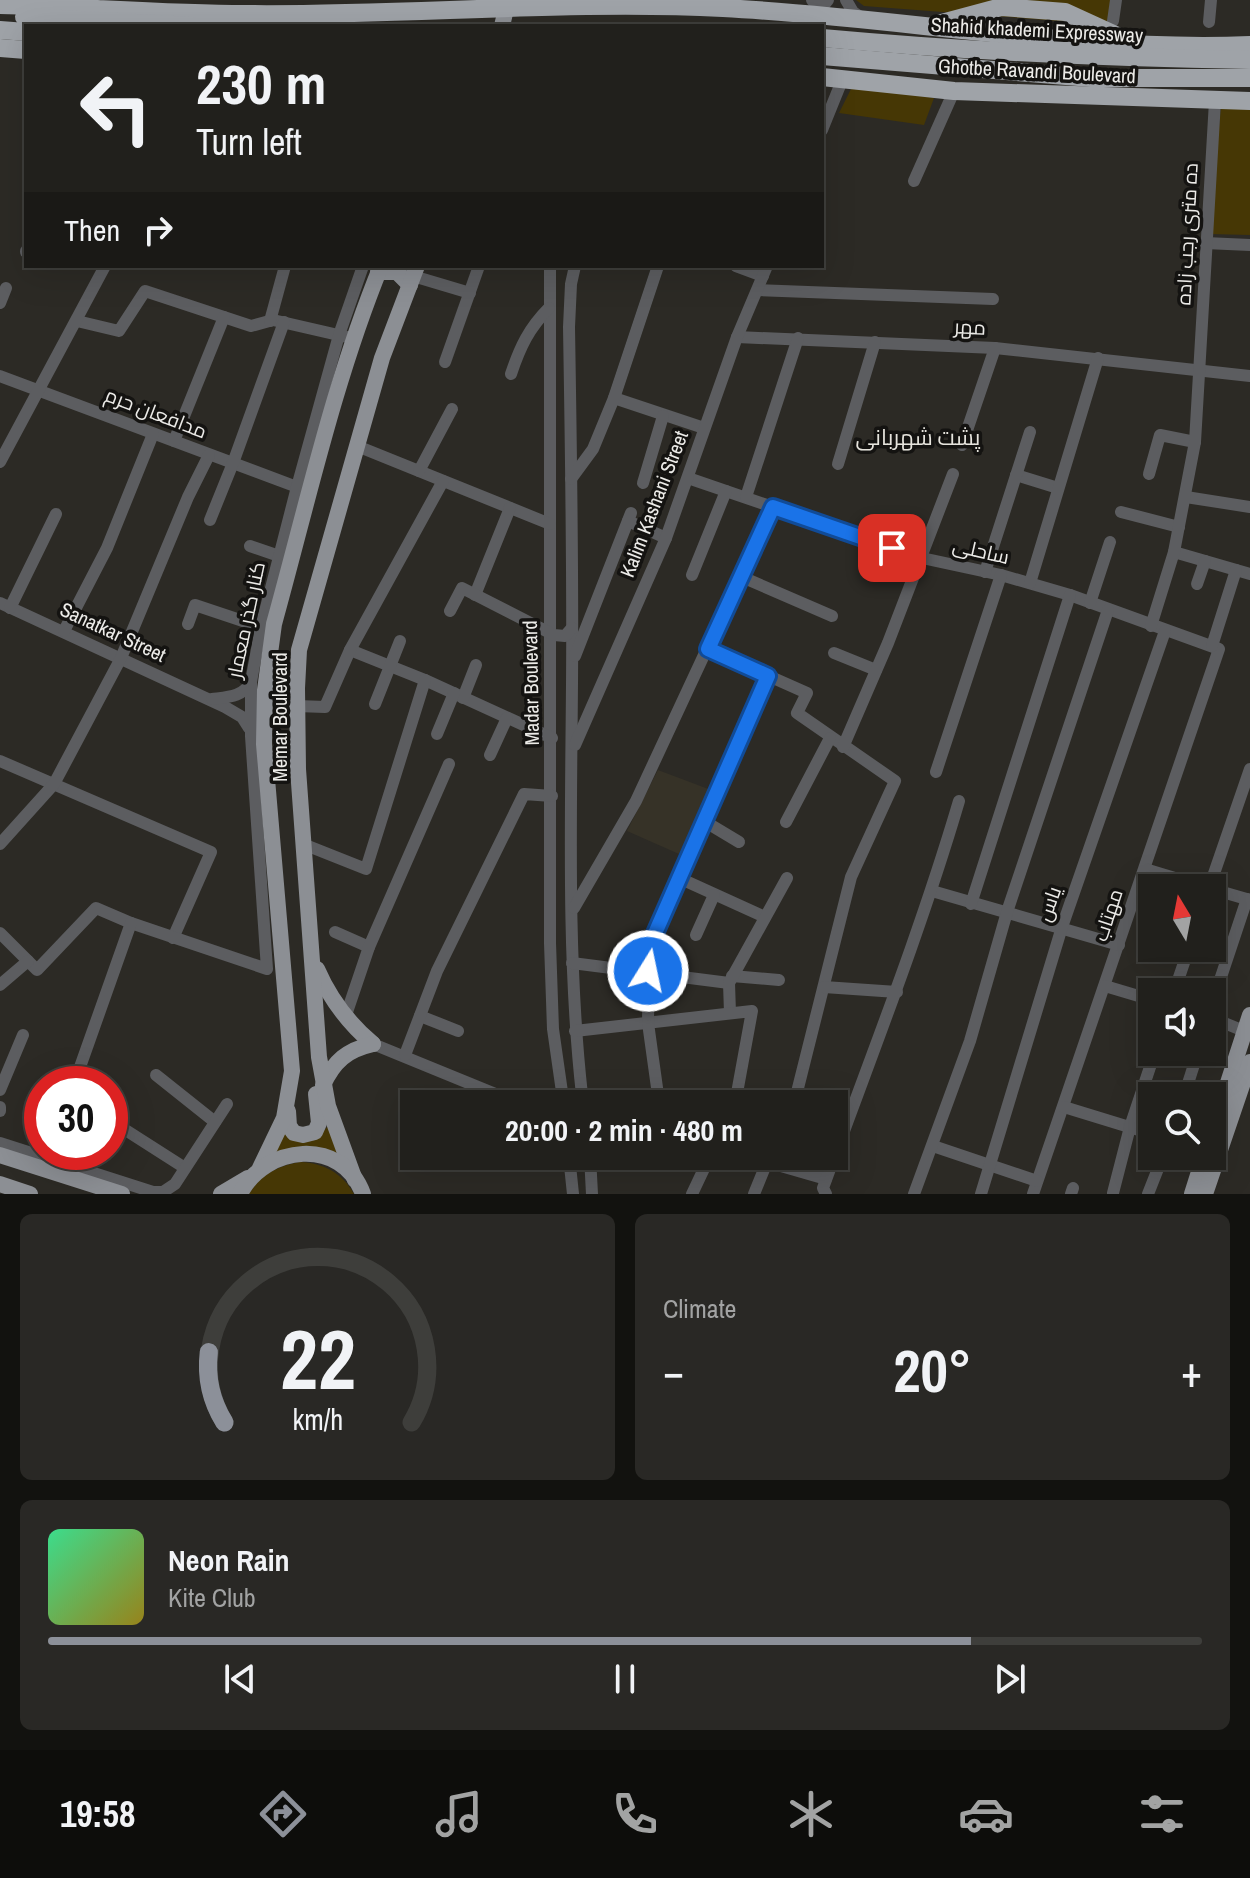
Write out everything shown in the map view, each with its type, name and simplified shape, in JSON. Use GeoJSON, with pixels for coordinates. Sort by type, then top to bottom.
{"type":"FeatureCollection","features":[{"type":"Feature","properties":{"kind":"highway","name":"Ghotbe Ravandi Boulevard"},"geometry":{"type":"LineString","coordinates":[[0,5],[439,5],[471,15],[505,14],[559,4],[720,8],[1025,37],[1133,44],[1250,45]]}},
{"type":"Feature","properties":{"kind":"highway"},"geometry":{"type":"LineString","coordinates":[[247,7],[267,21],[326,20],[341,24]]}},
{"type":"Feature","properties":{"kind":"highway"},"geometry":{"type":"LineString","coordinates":[[591,21],[616,7]]}},
{"type":"Feature","properties":{"kind":"highway"},"geometry":{"type":"LineString","coordinates":[[797,13],[818,24]]}},
{"type":"Feature","properties":{"kind":"highway"},"geometry":{"type":"LineString","coordinates":[[0,15],[157,24]]}},
{"type":"Feature","properties":{"kind":"highway"},"geometry":{"type":"LineString","coordinates":[[925,27],[970,15],[1104,23],[1133,44]]}},
{"type":"Feature","properties":{"kind":"highway"},"geometry":{"type":"LineString","coordinates":[[824,27],[1037,47],[1075,56]]}},
{"type":"Feature","properties":{"kind":"highway"},"geometry":{"type":"LineString","coordinates":[[0,30],[24,32]]}},
{"type":"Feature","properties":{"kind":"highway","name":"Shahid khademi Expressway"},"geometry":{"type":"LineString","coordinates":[[824,38],[1075,56],[1250,60]]}},
{"type":"Feature","properties":{"kind":"highway"},"geometry":{"type":"LineString","coordinates":[[0,48],[24,50]]}},
{"type":"Feature","properties":{"kind":"highway","name":"Shahid khademi Expressway"},"geometry":{"type":"LineString","coordinates":[[824,56],[1091,78],[1250,78]]}},
{"type":"Feature","properties":{"kind":"highway"},"geometry":{"type":"LineString","coordinates":[[824,65],[1049,88],[1091,78]]}},
{"type":"Feature","properties":{"kind":"highway","name":"Ghotbe Ravandi Boulevard"},"geometry":{"type":"LineString","coordinates":[[824,77],[954,91],[1250,101]]}},
{"type":"Feature","properties":{"kind":"main road"},"geometry":{"type":"LineString","coordinates":[[374,268],[414,276]]}},
{"type":"Feature","properties":{"kind":"main road","name":"Memar Boulevard"},"geometry":{"type":"LineString","coordinates":[[240,1194],[279,1131],[287,1106],[292,1071],[264,718],[274,624],[286,559],[346,337],[374,268]]}},
{"type":"Feature","properties":{"kind":"main road","name":"Memar Boulevard"},"geometry":{"type":"LineString","coordinates":[[359,1187],[328,1106],[319,1057],[303,844],[297,706],[299,650],[382,358],[414,276]]}},
{"type":"Feature","properties":{"kind":"main road"},"geometry":{"type":"LineString","coordinates":[[313,958],[331,997],[345,1018],[373,1044],[342,1057],[335,1063],[323,1085]]}},
{"type":"Feature","properties":{"kind":"main road"},"geometry":{"type":"LineString","coordinates":[[267,969],[284,975]]}},
{"type":"Feature","properties":{"kind":"main road"},"geometry":{"type":"LineString","coordinates":[[1226,1088],[1247,1023]]}},
{"type":"Feature","properties":{"kind":"main road"},"geometry":{"type":"LineString","coordinates":[[287,1106],[289,1126],[294,1133],[303,1135],[315,1132],[319,1123],[314,1072],[319,1057]]}},
{"type":"Feature","properties":{"kind":"main road"},"geometry":{"type":"LineString","coordinates":[[1205,1194],[1250,1062]]}},
{"type":"Feature","properties":{"kind":"main road"},"geometry":{"type":"LineString","coordinates":[[221,1194],[279,1158],[310,1154],[340,1165],[359,1187]]}},
{"type":"Feature","properties":{"kind":"main road"},"geometry":{"type":"LineString","coordinates":[[0,1155],[122,1194]]}},
{"type":"Feature","properties":{"kind":"main road"},"geometry":{"type":"LineString","coordinates":[[1192,1194],[1200,1170]]}},
{"type":"Feature","properties":{"kind":"main road"},"geometry":{"type":"LineString","coordinates":[[0,1184],[30,1194]]}},
{"type":"Feature","properties":{"kind":"street"},"geometry":{"type":"LineString","coordinates":[[812,0],[818,7],[827,2]]}},
{"type":"Feature","properties":{"kind":"street"},"geometry":{"type":"LineString","coordinates":[[846,0],[853,12],[866,21]]}},
{"type":"Feature","properties":{"kind":"street"},"geometry":{"type":"LineString","coordinates":[[1104,23],[1116,0]]}},
{"type":"Feature","properties":{"kind":"street"},"geometry":{"type":"LineString","coordinates":[[1209,22],[1211,0]]}},
{"type":"Feature","properties":{"kind":"street"},"geometry":{"type":"LineString","coordinates":[[824,125],[843,78]]}},
{"type":"Feature","properties":{"kind":"street"},"geometry":{"type":"LineString","coordinates":[[914,181],[954,91]]}},
{"type":"Feature","properties":{"kind":"street","name":"ده متری رجب زاده"},"geometry":{"type":"LineString","coordinates":[[1151,626],[1174,552],[1195,442],[1215,101]]}},
{"type":"Feature","properties":{"kind":"street"},"geometry":{"type":"LineString","coordinates":[[1205,243],[1250,245]]}},
{"type":"Feature","properties":{"kind":"street"},"geometry":{"type":"LineString","coordinates":[[0,462],[104,268]]}},
{"type":"Feature","properties":{"kind":"street"},"geometry":{"type":"LineString","coordinates":[[210,520],[233,463],[277,322],[285,268]]}},
{"type":"Feature","properties":{"kind":"street"},"geometry":{"type":"LineString","coordinates":[[445,362],[478,268]]}},
{"type":"Feature","properties":{"kind":"street","name":"Madar Boulevard"},"geometry":{"type":"LineString","coordinates":[[550,268],[552,1000],[560,1090]]}},
{"type":"Feature","properties":{"kind":"street","name":"Madar Boulevard"},"geometry":{"type":"LineString","coordinates":[[575,268],[569,327],[572,963],[575,1031],[585,1090]]}},
{"type":"Feature","properties":{"kind":"street"},"geometry":{"type":"LineString","coordinates":[[571,479],[593,449],[614,398],[657,268]]}},
{"type":"Feature","properties":{"kind":"street","name":"Kalim Kashani Street"},"geometry":{"type":"LineString","coordinates":[[572,752],[666,538],[737,337],[765,271]]}},
{"type":"Feature","properties":{"kind":"street"},"geometry":{"type":"LineString","coordinates":[[414,276],[470,293]]}},
{"type":"Feature","properties":{"kind":"street"},"geometry":{"type":"LineString","coordinates":[[0,303],[6,288]]}},
{"type":"Feature","properties":{"kind":"street"},"geometry":{"type":"LineString","coordinates":[[758,290],[993,299]]}},
{"type":"Feature","properties":{"kind":"street"},"geometry":{"type":"LineString","coordinates":[[77,321],[119,331],[145,291],[251,326],[277,322],[346,337]]}},
{"type":"Feature","properties":{"kind":"street"},"geometry":{"type":"LineString","coordinates":[[511,374],[520,347],[532,326],[549,308]]}},
{"type":"Feature","properties":{"kind":"street"},"geometry":{"type":"LineString","coordinates":[[174,441],[224,317]]}},
{"type":"Feature","properties":{"kind":"street","name":"کنار گذر معمار"},"geometry":{"type":"LineString","coordinates":[[267,969],[251,736],[251,682],[261,627],[286,559],[297,487],[346,337]]}},
{"type":"Feature","properties":{"kind":"street","name":"مهر"},"geometry":{"type":"LineString","coordinates":[[737,337],[995,348],[1250,376]]}},
{"type":"Feature","properties":{"kind":"street"},"geometry":{"type":"LineString","coordinates":[[746,497],[798,338]]}},
{"type":"Feature","properties":{"kind":"street"},"geometry":{"type":"LineString","coordinates":[[838,464],[875,342]]}},
{"type":"Feature","properties":{"kind":"street"},"geometry":{"type":"LineString","coordinates":[[962,445],[995,348]]}},
{"type":"Feature","properties":{"kind":"street"},"geometry":{"type":"LineString","coordinates":[[1030,583],[1098,358]]}},
{"type":"Feature","properties":{"kind":"street","name":"مدافعان حرم"},"geometry":{"type":"LineString","coordinates":[[0,376],[297,487]]}},
{"type":"Feature","properties":{"kind":"street"},"geometry":{"type":"LineString","coordinates":[[614,398],[704,428]]}},
{"type":"Feature","properties":{"kind":"street"},"geometry":{"type":"LineString","coordinates":[[419,471],[452,409]]}},
{"type":"Feature","properties":{"kind":"street"},"geometry":{"type":"LineString","coordinates":[[643,483],[663,416]]}},
{"type":"Feature","properties":{"kind":"street"},"geometry":{"type":"LineString","coordinates":[[985,572],[1030,432]]}},
{"type":"Feature","properties":{"kind":"street"},"geometry":{"type":"LineString","coordinates":[[64,631],[107,548],[153,434]]}},
{"type":"Feature","properties":{"kind":"street"},"geometry":{"type":"LineString","coordinates":[[1149,474],[1160,435],[1195,442]]}},
{"type":"Feature","properties":{"kind":"street"},"geometry":{"type":"LineString","coordinates":[[357,446],[550,524]]}},
{"type":"Feature","properties":{"kind":"street"},"geometry":{"type":"LineString","coordinates":[[0,844],[54,784],[121,658],[188,497],[209,455]]}},
{"type":"Feature","properties":{"kind":"street"},"geometry":{"type":"LineString","coordinates":[[843,747],[922,558],[953,474]]}},
{"type":"Feature","properties":{"kind":"street"},"geometry":{"type":"LineString","coordinates":[[1016,475],[1058,488]]}},
{"type":"Feature","properties":{"kind":"street","name":"ساحلی"},"geometry":{"type":"LineString","coordinates":[[688,478],[922,558],[1001,575],[1070,595],[1215,647]]}},
{"type":"Feature","properties":{"kind":"street"},"geometry":{"type":"LineString","coordinates":[[297,706],[325,707],[350,650],[443,481]]}},
{"type":"Feature","properties":{"kind":"street"},"geometry":{"type":"LineString","coordinates":[[692,575],[726,491]]}},
{"type":"Feature","properties":{"kind":"street"},"geometry":{"type":"LineString","coordinates":[[1186,497],[1250,507]]}},
{"type":"Feature","properties":{"kind":"street"},"geometry":{"type":"LineString","coordinates":[[572,911],[636,801],[773,507]]}},
{"type":"Feature","properties":{"kind":"street"},"geometry":{"type":"LineString","coordinates":[[475,595],[510,508]]}},
{"type":"Feature","properties":{"kind":"street"},"geometry":{"type":"LineString","coordinates":[[1121,512],[1179,527]]}},
{"type":"Feature","properties":{"kind":"street"},"geometry":{"type":"LineString","coordinates":[[5,606],[56,514]]}},
{"type":"Feature","properties":{"kind":"street"},"geometry":{"type":"LineString","coordinates":[[549,659],[557,649],[563,648],[572,659],[629,517],[666,538]]}},
{"type":"Feature","properties":{"kind":"street"},"geometry":{"type":"LineString","coordinates":[[1090,603],[1110,542]]}},
{"type":"Feature","properties":{"kind":"street"},"geometry":{"type":"LineString","coordinates":[[250,546],[286,559]]}},
{"type":"Feature","properties":{"kind":"street"},"geometry":{"type":"LineString","coordinates":[[1174,552],[1250,574]]}},
{"type":"Feature","properties":{"kind":"street"},"geometry":{"type":"LineString","coordinates":[[1197,584],[1205,561]]}},
{"type":"Feature","properties":{"kind":"street","name":"مهتاب"},"geometry":{"type":"LineString","coordinates":[[1035,1188],[1145,869],[1236,570]]}},
{"type":"Feature","properties":{"kind":"street"},"geometry":{"type":"LineString","coordinates":[[936,772],[1001,575]]}},
{"type":"Feature","properties":{"kind":"street"},"geometry":{"type":"LineString","coordinates":[[742,577],[832,616]]}},
{"type":"Feature","properties":{"kind":"street"},"geometry":{"type":"LineString","coordinates":[[450,611],[462,588],[554,635],[565,636],[572,628]]}},
{"type":"Feature","properties":{"kind":"street"},"geometry":{"type":"LineString","coordinates":[[971,904],[1070,595]]}},
{"type":"Feature","properties":{"kind":"street"},"geometry":{"type":"LineString","coordinates":[[188,624],[195,605],[261,627]]}},
{"type":"Feature","properties":{"kind":"street","name":"Sanatkar Street"},"geometry":{"type":"LineString","coordinates":[[5,606],[209,699],[242,717],[251,736]]}},
{"type":"Feature","properties":{"kind":"street"},"geometry":{"type":"LineString","coordinates":[[914,1194],[970,1041],[1007,912],[1108,610]]}},
{"type":"Feature","properties":{"kind":"street","name":"یاس"},"geometry":{"type":"LineString","coordinates":[[981,1194],[1062,927],[1165,631]]}},
{"type":"Feature","properties":{"kind":"street"},"geometry":{"type":"LineString","coordinates":[[375,704],[400,641]]}},
{"type":"Feature","properties":{"kind":"street"},"geometry":{"type":"LineString","coordinates":[[708,649],[807,693],[797,713],[895,781],[851,877],[798,1090]]}},
{"type":"Feature","properties":{"kind":"street"},"geometry":{"type":"LineString","coordinates":[[350,650],[425,680],[552,738]]}},
{"type":"Feature","properties":{"kind":"street"},"geometry":{"type":"LineString","coordinates":[[834,653],[876,670]]}},
{"type":"Feature","properties":{"kind":"street"},"geometry":{"type":"LineString","coordinates":[[437,734],[476,665]]}},
{"type":"Feature","properties":{"kind":"street"},"geometry":{"type":"LineString","coordinates":[[657,1090],[648,1023],[649,947],[768,676]]}},
{"type":"Feature","properties":{"kind":"street"},"geometry":{"type":"LineString","coordinates":[[303,844],[366,869],[425,680]]}},
{"type":"Feature","properties":{"kind":"street"},"geometry":{"type":"LineString","coordinates":[[209,699],[240,694],[247,690],[251,682]]}},
{"type":"Feature","properties":{"kind":"street"},"geometry":{"type":"LineString","coordinates":[[490,755],[507,718]]}},
{"type":"Feature","properties":{"kind":"street"},"geometry":{"type":"LineString","coordinates":[[786,822],[830,738]]}},
{"type":"Feature","properties":{"kind":"street"},"geometry":{"type":"LineString","coordinates":[[0,761],[211,852],[173,938]]}},
{"type":"Feature","properties":{"kind":"street"},"geometry":{"type":"LineString","coordinates":[[345,1018],[369,947],[449,764]]}},
{"type":"Feature","properties":{"kind":"street"},"geometry":{"type":"LineString","coordinates":[[1215,874],[1250,769]]}},
{"type":"Feature","properties":{"kind":"street"},"geometry":{"type":"LineString","coordinates":[[405,1055],[437,971],[524,794],[552,796]]}},
{"type":"Feature","properties":{"kind":"street"},"geometry":{"type":"LineString","coordinates":[[848,1112],[897,992],[959,801]]}},
{"type":"Feature","properties":{"kind":"street"},"geometry":{"type":"LineString","coordinates":[[704,821],[739,842]]}},
{"type":"Feature","properties":{"kind":"street"},"geometry":{"type":"LineString","coordinates":[[1145,869],[1162,874]]}},
{"type":"Feature","properties":{"kind":"street"},"geometry":{"type":"LineString","coordinates":[[679,878],[765,917]]}},
{"type":"Feature","properties":{"kind":"street"},"geometry":{"type":"LineString","coordinates":[[730,1013],[730,980],[787,878]]}},
{"type":"Feature","properties":{"kind":"street"},"geometry":{"type":"LineString","coordinates":[[932,891],[1119,945]]}},
{"type":"Feature","properties":{"kind":"street"},"geometry":{"type":"LineString","coordinates":[[1221,978],[1248,900],[1226,893]]}},
{"type":"Feature","properties":{"kind":"street"},"geometry":{"type":"LineString","coordinates":[[696,935],[714,895]]}},
{"type":"Feature","properties":{"kind":"street"},"geometry":{"type":"LineString","coordinates":[[0,933],[37,970],[96,908],[267,969]]}},
{"type":"Feature","properties":{"kind":"street"},"geometry":{"type":"LineString","coordinates":[[80,1066],[131,923]]}},
{"type":"Feature","properties":{"kind":"street"},"geometry":{"type":"LineString","coordinates":[[335,932],[369,947]]}},
{"type":"Feature","properties":{"kind":"street"},"geometry":{"type":"LineString","coordinates":[[0,985],[28,961]]}},
{"type":"Feature","properties":{"kind":"street"},"geometry":{"type":"LineString","coordinates":[[572,963],[648,971],[693,980],[779,980]]}},
{"type":"Feature","properties":{"kind":"street"},"geometry":{"type":"LineString","coordinates":[[1105,986],[1138,996]]}},
{"type":"Feature","properties":{"kind":"street"},"geometry":{"type":"LineString","coordinates":[[824,987],[897,992]]}},
{"type":"Feature","properties":{"kind":"street"},"geometry":{"type":"LineString","coordinates":[[575,1031],[752,1011],[738,1090]]}},
{"type":"Feature","properties":{"kind":"street"},"geometry":{"type":"LineString","coordinates":[[420,1016],[458,1031]]}},
{"type":"Feature","properties":{"kind":"street"},"geometry":{"type":"LineString","coordinates":[[1226,1020],[1247,1023]]}},
{"type":"Feature","properties":{"kind":"street"},"geometry":{"type":"LineString","coordinates":[[0,1090],[23,1035]]}},
{"type":"Feature","properties":{"kind":"street"},"geometry":{"type":"LineString","coordinates":[[373,1044],[488,1090]]}},
{"type":"Feature","properties":{"kind":"street"},"geometry":{"type":"LineString","coordinates":[[1113,1193],[1150,1066]]}},
{"type":"Feature","properties":{"kind":"street"},"geometry":{"type":"LineString","coordinates":[[156,1075],[215,1122]]}},
{"type":"Feature","properties":{"kind":"street"},"geometry":{"type":"LineString","coordinates":[[86,1170],[159,1193],[175,1184],[227,1104]]}},
{"type":"Feature","properties":{"kind":"street"},"geometry":{"type":"LineString","coordinates":[[1064,1107],[1138,1130]]}},
{"type":"Feature","properties":{"kind":"street"},"geometry":{"type":"LineString","coordinates":[[128,1132],[185,1168]]}},
{"type":"Feature","properties":{"kind":"street"},"geometry":{"type":"LineString","coordinates":[[0,1143],[24,1149]]}},
{"type":"Feature","properties":{"kind":"street"},"geometry":{"type":"LineString","coordinates":[[933,1146],[990,1165],[1035,1188]]}},
{"type":"Feature","properties":{"kind":"street"},"geometry":{"type":"LineString","coordinates":[[754,1194],[767,1162],[824,1189]]}},
{"type":"Feature","properties":{"kind":"street"},"geometry":{"type":"LineString","coordinates":[[570,1170],[573,1194]]}},
{"type":"Feature","properties":{"kind":"street"},"geometry":{"type":"LineString","coordinates":[[591,1170],[592,1194]]}},
{"type":"Feature","properties":{"kind":"street"},"geometry":{"type":"LineString","coordinates":[[692,1194],[703,1170]]}},
{"type":"Feature","properties":{"kind":"street"},"geometry":{"type":"LineString","coordinates":[[1148,1194],[1157,1170]]}},
{"type":"Feature","properties":{"kind":"street"},"geometry":{"type":"LineString","coordinates":[[175,1184],[185,1194]]}},
{"type":"Feature","properties":{"kind":"shaded area"},"geometry":{"type":"Polygon","coordinates":[[[856,0],[1117,0],[1112,25],[864,6],[856,0]]]}},
{"type":"Feature","properties":{"kind":"shaded area"},"geometry":{"type":"Polygon","coordinates":[[[853,85],[934,98],[924,125],[839,113],[853,85]]]}},
{"type":"Feature","properties":{"kind":"shaded area"},"geometry":{"type":"Polygon","coordinates":[[[1221,106],[1250,109],[1250,235],[1209,234],[1221,106]]]}},
{"type":"Feature","properties":{"kind":"shaded area"},"geometry":{"type":"Polygon","coordinates":[[[658,770],[711,790],[679,854],[627,831],[658,770]]]}},
{"type":"Feature","properties":{"kind":"shaded area"},"geometry":{"type":"Polygon","coordinates":[[[286,1121],[318,1138],[328,1126],[344,1163],[270,1157],[286,1121]]]}},
{"type":"Feature","properties":{"kind":"shaded area"},"geometry":{"type":"Polygon","coordinates":[[[300,1162],[332,1170],[354,1194],[249,1194],[271,1172],[300,1162]]]}},
{"type":"Feature","properties":{"kind":"district","name":"پشت شهربانی"},"geometry":{"type":"Point","coordinates":[918,437]}},
{"type":"Feature","properties":{"kind":"route"},"geometry":{"type":"LineString","coordinates":[[648,971],[649,947],[768,676],[708,649],[773,507],[892,548]]}}]}
